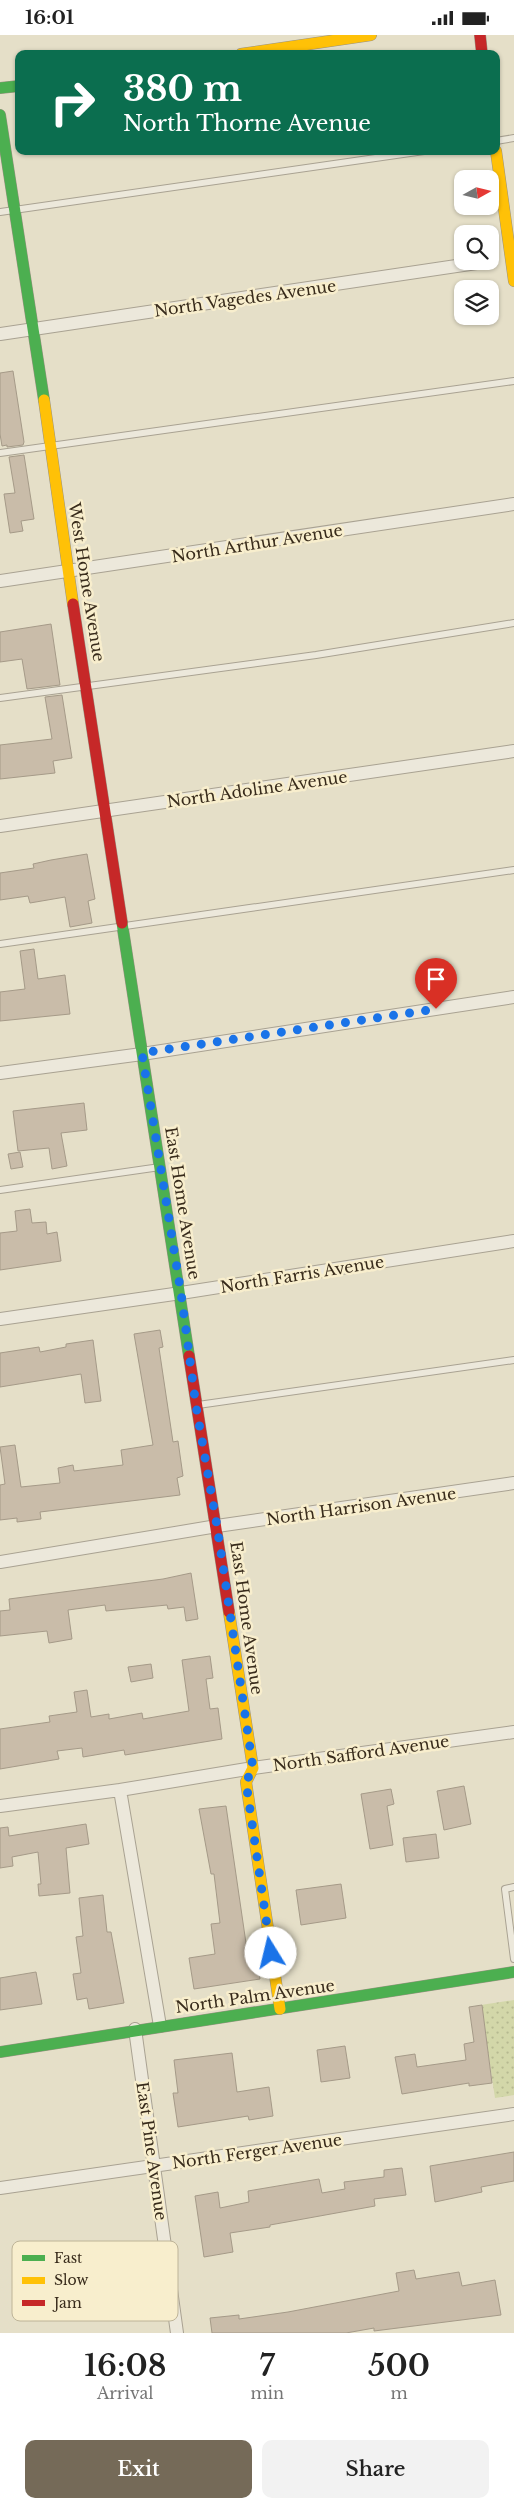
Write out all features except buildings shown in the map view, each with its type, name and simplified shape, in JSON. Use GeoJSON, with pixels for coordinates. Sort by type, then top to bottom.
{"type":"FeatureCollection","features":[{"type":"Feature","properties":{"kind":"street"},"geometry":{"type":"LineString","coordinates":[[268,50],[371,35]]}},
{"type":"Feature","properties":{"kind":"street"},"geometry":{"type":"LineString","coordinates":[[480,35],[482,50]]}},
{"type":"Feature","properties":{"kind":"street"},"geometry":{"type":"LineString","coordinates":[[0,88],[15,86]]}},
{"type":"Feature","properties":{"kind":"street","name":"West Home Avenue"},"geometry":{"type":"LineString","coordinates":[[0,115],[34,329],[68,571],[142,1053]]}},
{"type":"Feature","properties":{"kind":"street"},"geometry":{"type":"LineString","coordinates":[[497,155],[514,281]]}},
{"type":"Feature","properties":{"kind":"street","name":"North Vagedes Avenue"},"geometry":{"type":"LineString","coordinates":[[499,260],[512,258]]}},
{"type":"Feature","properties":{"kind":"street","name":"North Vagedes Avenue"},"geometry":{"type":"LineString","coordinates":[[0,334],[454,266]]}},
{"type":"Feature","properties":{"kind":"street","name":"North Arthur Avenue"},"geometry":{"type":"LineString","coordinates":[[0,581],[514,504]]}},
{"type":"Feature","properties":{"kind":"street","name":"North Adoline Avenue"},"geometry":{"type":"LineString","coordinates":[[0,826],[514,751]]}},
{"type":"Feature","properties":{"kind":"street"},"geometry":{"type":"LineString","coordinates":[[0,1073],[514,997]]}},
{"type":"Feature","properties":{"kind":"street","name":"East Home Avenue"},"geometry":{"type":"LineString","coordinates":[[142,1053],[181,1293],[196,1406],[217,1526],[253,1768],[246,1782],[280,2009]]}},
{"type":"Feature","properties":{"kind":"street","name":"North Farris Avenue"},"geometry":{"type":"LineString","coordinates":[[0,1319],[514,1241]]}},
{"type":"Feature","properties":{"kind":"street","name":"North Harrison Avenue"},"geometry":{"type":"LineString","coordinates":[[0,1562],[217,1526],[514,1483]]}},
{"type":"Feature","properties":{"kind":"street","name":"North Safford Avenue"},"geometry":{"type":"LineString","coordinates":[[0,1806],[120,1790],[253,1768],[514,1732]]}},
{"type":"Feature","properties":{"kind":"street"},"geometry":{"type":"LineString","coordinates":[[120,1790],[160,2026]]}},
{"type":"Feature","properties":{"kind":"street","name":"North Palm Avenue"},"geometry":{"type":"LineString","coordinates":[[0,2052],[135,2029],[280,2009],[514,1972]]}},
{"type":"Feature","properties":{"kind":"street","name":"East Pine Avenue"},"geometry":{"type":"LineString","coordinates":[[135,2029],[164,2241]]}},
{"type":"Feature","properties":{"kind":"street","name":"North Ferger Avenue"},"geometry":{"type":"LineString","coordinates":[[0,2188],[514,2113]]}},
{"type":"Feature","properties":{"kind":"lane"},"geometry":{"type":"LineString","coordinates":[[500,140],[514,138]]}},
{"type":"Feature","properties":{"kind":"lane"},"geometry":{"type":"LineString","coordinates":[[0,212],[396,155]]}},
{"type":"Feature","properties":{"kind":"lane"},"geometry":{"type":"LineString","coordinates":[[0,453],[514,381]]}},
{"type":"Feature","properties":{"kind":"lane"},"geometry":{"type":"LineString","coordinates":[[0,698],[316,655],[514,623]]}},
{"type":"Feature","properties":{"kind":"lane"},"geometry":{"type":"LineString","coordinates":[[0,945],[514,869]]}},
{"type":"Feature","properties":{"kind":"lane"},"geometry":{"type":"LineString","coordinates":[[0,1190],[160,1167]]}},
{"type":"Feature","properties":{"kind":"lane"},"geometry":{"type":"LineString","coordinates":[[196,1406],[514,1360]]}},
{"type":"Feature","properties":{"kind":"lane"},"geometry":{"type":"LineString","coordinates":[[514,1887],[505,1889],[514,1959]]}},
{"type":"Feature","properties":{"kind":"green space"},"geometry":{"type":"Polygon","coordinates":[[[514,2000],[514,2095],[495,2098],[481,2005],[514,2000]]]}},
{"type":"Feature","properties":{"kind":"traffic: fast"},"geometry":{"type":"LineString","coordinates":[[0,88],[15,86]]}},
{"type":"Feature","properties":{"kind":"traffic: fast"},"geometry":{"type":"LineString","coordinates":[[0,115],[44,400]]}},
{"type":"Feature","properties":{"kind":"traffic: fast"},"geometry":{"type":"LineString","coordinates":[[122,923],[189,1356]]}},
{"type":"Feature","properties":{"kind":"traffic: fast"},"geometry":{"type":"LineString","coordinates":[[0,2052],[514,1972]]}},
{"type":"Feature","properties":{"kind":"traffic: slow"},"geometry":{"type":"LineString","coordinates":[[268,50],[371,35]]}},
{"type":"Feature","properties":{"kind":"traffic: slow"},"geometry":{"type":"LineString","coordinates":[[497,155],[514,281]]}},
{"type":"Feature","properties":{"kind":"traffic: slow"},"geometry":{"type":"LineString","coordinates":[[44,400],[73,604]]}},
{"type":"Feature","properties":{"kind":"traffic: slow"},"geometry":{"type":"LineString","coordinates":[[229,1612],[253,1768],[246,1782],[280,2009]]}},
{"type":"Feature","properties":{"kind":"traffic: jam"},"geometry":{"type":"LineString","coordinates":[[480,35],[482,50]]}},
{"type":"Feature","properties":{"kind":"traffic: jam"},"geometry":{"type":"LineString","coordinates":[[73,604],[122,923]]}},
{"type":"Feature","properties":{"kind":"traffic: jam"},"geometry":{"type":"LineString","coordinates":[[189,1356],[229,1612]]}},
{"type":"Feature","properties":{"kind":"route"},"geometry":{"type":"LineString","coordinates":[[271,1953],[246,1782],[253,1768],[217,1526],[196,1406],[181,1293],[142,1053],[436,1009]]}}]}
